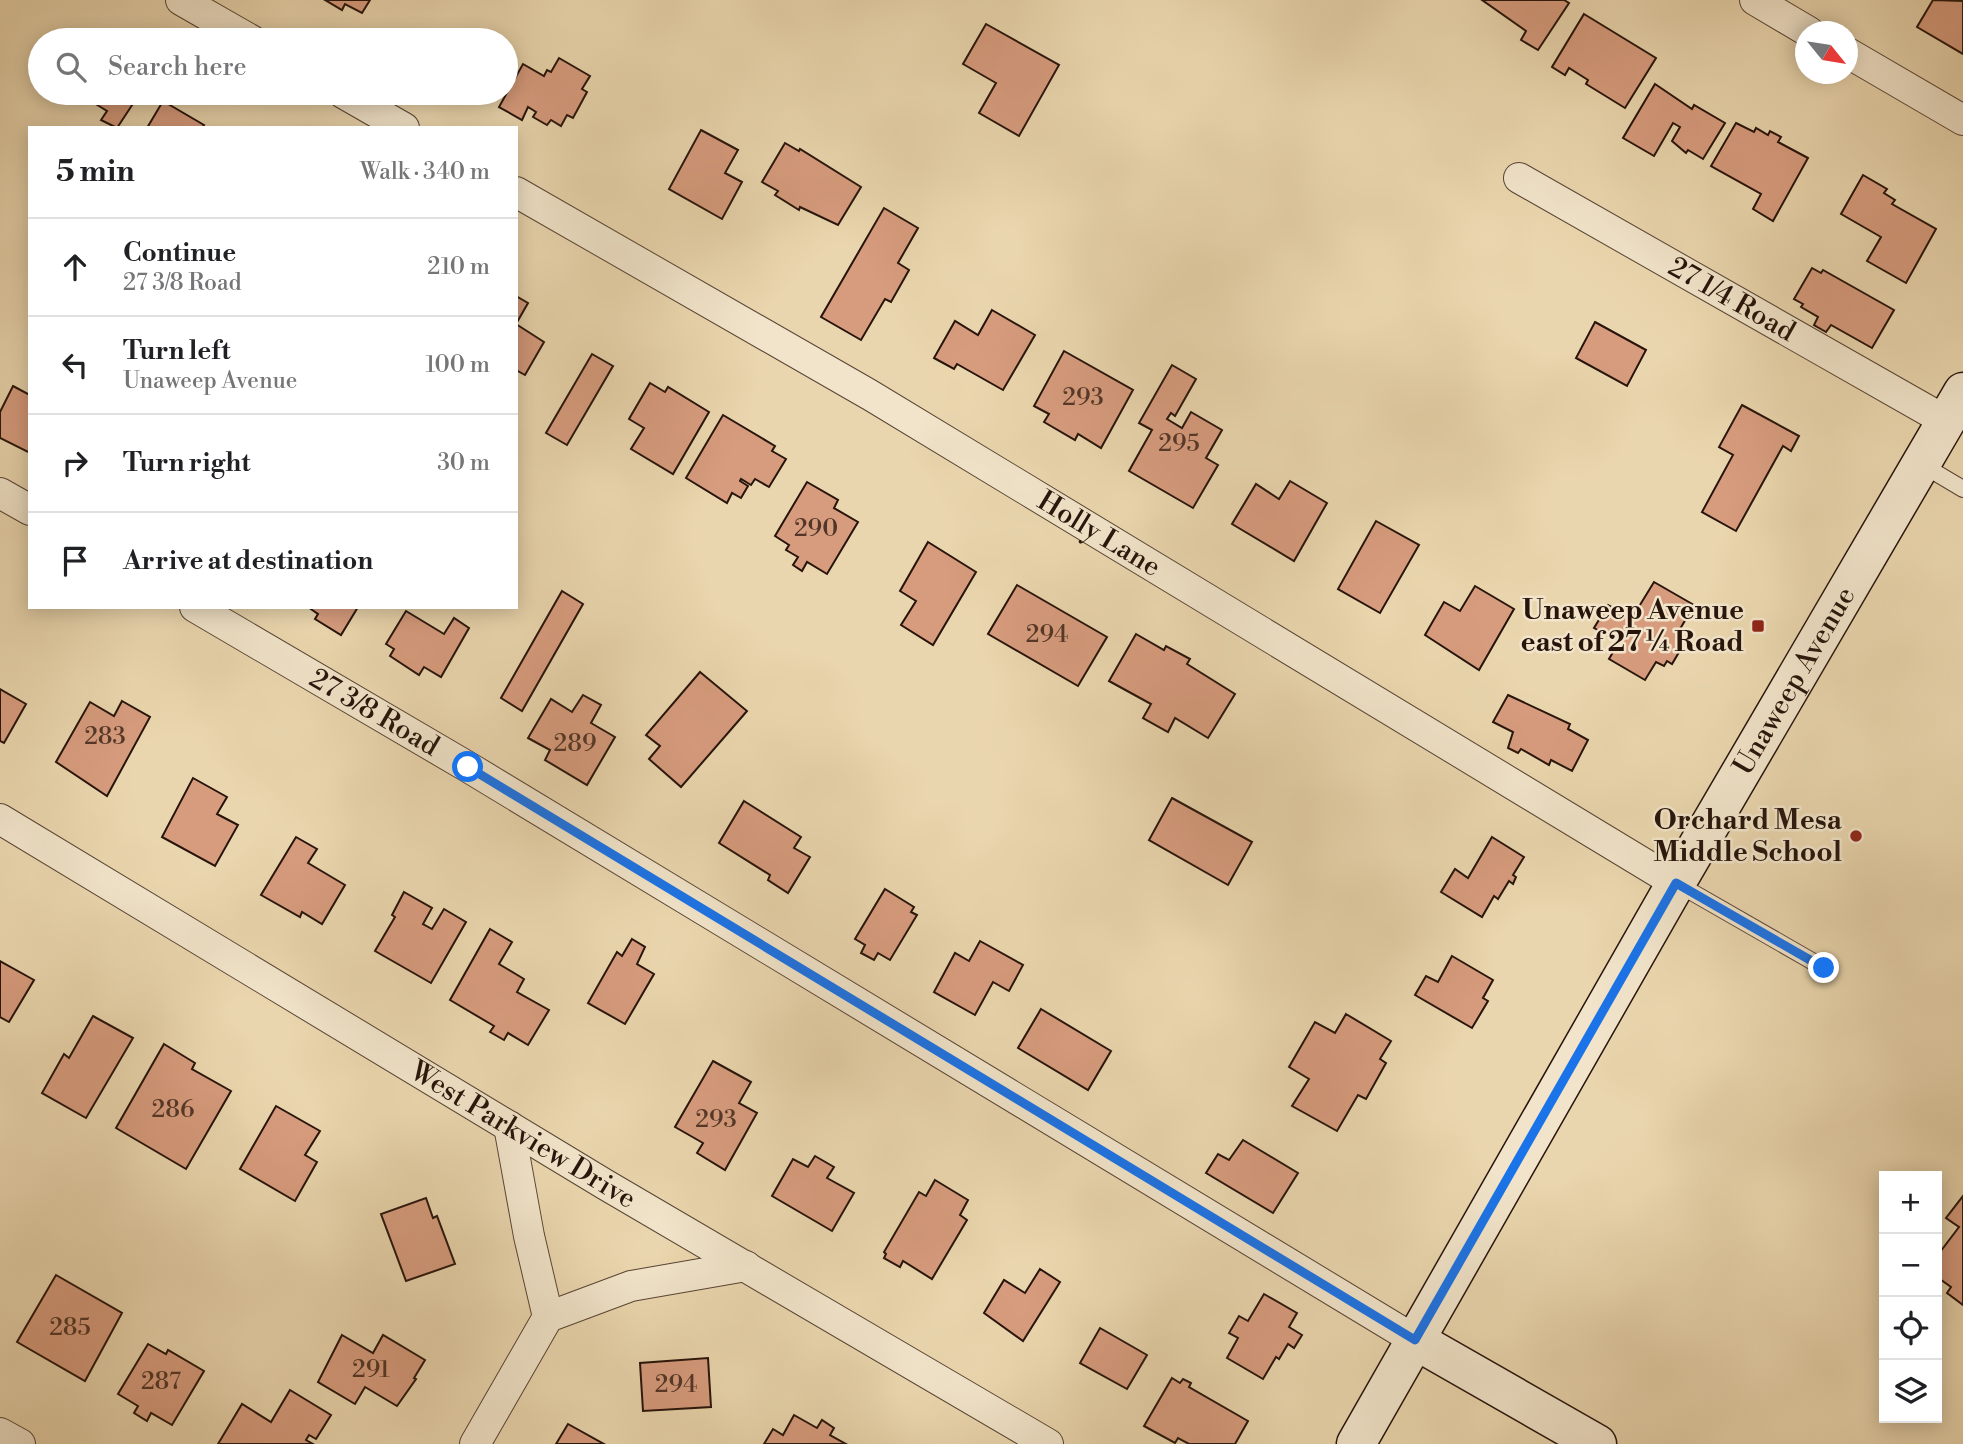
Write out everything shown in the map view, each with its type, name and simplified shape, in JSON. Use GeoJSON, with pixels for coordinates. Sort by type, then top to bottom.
{"type":"FeatureCollection","features":[{"type":"Feature","properties":{"kind":"main road","name":"Unaweep Avenue"},"geometry":{"type":"LineString","coordinates":[[1356,1444],[1676,883],[1955,406]]}},
{"type":"Feature","properties":{"kind":"main road","name":"27 3/8 Road"},"geometry":{"type":"LineString","coordinates":[[1415,1340],[1597,1444]]}},
{"type":"Feature","properties":{"kind":"street"},"geometry":{"type":"LineString","coordinates":[[181,0],[230,28]]}},
{"type":"Feature","properties":{"kind":"street"},"geometry":{"type":"LineString","coordinates":[[1755,0],[1795,23]]}},
{"type":"Feature","properties":{"kind":"street"},"geometry":{"type":"LineString","coordinates":[[1858,59],[1963,120]]}},
{"type":"Feature","properties":{"kind":"street"},"geometry":{"type":"LineString","coordinates":[[364,105],[401,126]]}},
{"type":"Feature","properties":{"kind":"street","name":"27 1/4 Road"},"geometry":{"type":"LineString","coordinates":[[1518,178],[1955,406]]}},
{"type":"Feature","properties":{"kind":"street","name":"Holly Lane"},"geometry":{"type":"LineString","coordinates":[[518,193],[870,395],[1676,883]]}},
{"type":"Feature","properties":{"kind":"street"},"geometry":{"type":"LineString","coordinates":[[0,492],[28,509]]}},
{"type":"Feature","properties":{"kind":"street","name":"27 3/8 Road"},"geometry":{"type":"LineString","coordinates":[[198,609],[492,782],[1415,1340]]}},
{"type":"Feature","properties":{"kind":"street","name":"West Parkview Drive"},"geometry":{"type":"LineString","coordinates":[[0,819],[509,1126],[1048,1444]]}},
{"type":"Feature","properties":{"kind":"street"},"geometry":{"type":"LineString","coordinates":[[509,1126],[529,1236],[548,1317]]}},
{"type":"Feature","properties":{"kind":"street"},"geometry":{"type":"LineString","coordinates":[[475,1444],[548,1317],[631,1286],[746,1266]]}},
{"type":"Feature","properties":{"kind":"street"},"geometry":{"type":"LineString","coordinates":[[0,1433],[20,1444]]}},
{"type":"Feature","properties":{"kind":"lane"},"geometry":{"type":"LineString","coordinates":[[1921,464],[1963,489]]}},
{"type":"Feature","properties":{"kind":"lane"},"geometry":{"type":"LineString","coordinates":[[1676,883],[1824,968]]}},
{"type":"Feature","properties":{"kind":"building"},"geometry":{"type":"Polygon","coordinates":[[[325,0],[370,0],[362,13],[345,4],[342,10],[325,0]]]}},
{"type":"Feature","properties":{"kind":"building"},"geometry":{"type":"Polygon","coordinates":[[[1482,0],[1564,0],[1569,3],[1538,50],[1521,40],[1526,31],[1482,0]]]}},
{"type":"Feature","properties":{"kind":"building"},"geometry":{"type":"Polygon","coordinates":[[[1933,0],[1963,1],[1963,54],[1917,27],[1933,0]]]}},
{"type":"Feature","properties":{"kind":"building"},"geometry":{"type":"Polygon","coordinates":[[[1584,14],[1656,58],[1625,108],[1586,84],[1588,80],[1569,68],[1565,75],[1552,67],[1584,14]]]}},
{"type":"Feature","properties":{"kind":"building"},"geometry":{"type":"Polygon","coordinates":[[[986,24],[1059,65],[1019,136],[979,113],[996,83],[963,64],[986,24]]]}},
{"type":"Feature","properties":{"kind":"building"},"geometry":{"type":"Polygon","coordinates":[[[559,58],[590,76],[582,89],[587,92],[573,118],[567,115],[561,126],[551,120],[547,125],[533,117],[536,112],[528,107],[522,120],[499,107],[518,105],[518,73],[523,64],[544,76],[547,70],[551,72],[559,58]]]}},
{"type":"Feature","properties":{"kind":"building"},"geometry":{"type":"Polygon","coordinates":[[[1655,84],[1692,109],[1694,105],[1725,123],[1703,159],[1688,150],[1686,153],[1672,141],[1680,127],[1673,123],[1654,156],[1623,138],[1655,84]]]}},
{"type":"Feature","properties":{"kind":"building"},"geometry":{"type":"Polygon","coordinates":[[[97,105],[132,105],[118,126],[101,120],[107,111],[97,105]]]}},
{"type":"Feature","properties":{"kind":"building"},"geometry":{"type":"Polygon","coordinates":[[[161,105],[170,105],[204,125],[203,126],[148,126],[161,105]]]}},
{"type":"Feature","properties":{"kind":"building"},"geometry":{"type":"Polygon","coordinates":[[[1736,123],[1754,132],[1756,128],[1768,135],[1770,131],[1781,137],[1778,142],[1808,158],[1773,221],[1753,209],[1761,194],[1711,166],[1736,123]]]}},
{"type":"Feature","properties":{"kind":"building"},"geometry":{"type":"Polygon","coordinates":[[[701,130],[738,150],[725,173],[742,182],[722,219],[669,189],[701,130]]]}},
{"type":"Feature","properties":{"kind":"building"},"geometry":{"type":"Polygon","coordinates":[[[785,143],[799,151],[800,149],[861,187],[838,225],[800,207],[799,210],[775,195],[778,191],[762,182],[785,143]]]}},
{"type":"Feature","properties":{"kind":"building"},"geometry":{"type":"Polygon","coordinates":[[[1863,175],[1887,189],[1884,193],[1895,200],[1892,204],[1936,229],[1906,283],[1867,261],[1881,237],[1841,214],[1863,175]]]}},
{"type":"Feature","properties":{"kind":"building"},"geometry":{"type":"Polygon","coordinates":[[[884,208],[918,228],[898,263],[909,270],[891,302],[885,299],[861,340],[821,317],[884,208]]]}},
{"type":"Feature","properties":{"kind":"building"},"geometry":{"type":"Polygon","coordinates":[[[1812,268],[1821,273],[1823,270],[1894,310],[1872,348],[1831,325],[1826,332],[1814,325],[1818,317],[1801,307],[1803,304],[1794,299],[1812,268]]]}},
{"type":"Feature","properties":{"kind":"building"},"geometry":{"type":"Polygon","coordinates":[[[518,297],[528,303],[518,320],[518,297]]]}},
{"type":"Feature","properties":{"kind":"building"},"geometry":{"type":"Polygon","coordinates":[[[992,310],[1035,335],[1003,390],[957,364],[954,369],[934,358],[955,321],[978,335],[992,310]]]}},
{"type":"Feature","properties":{"kind":"building"},"geometry":{"type":"Polygon","coordinates":[[[1595,322],[1646,350],[1627,386],[1576,358],[1595,322]]]}},
{"type":"Feature","properties":{"kind":"building"},"geometry":{"type":"Polygon","coordinates":[[[518,325],[544,342],[525,375],[518,371],[518,325]]]}},
{"type":"Feature","properties":{"kind":"building"},"geometry":{"type":"Polygon","coordinates":[[[1064,351],[1133,390],[1101,448],[1078,434],[1075,440],[1044,422],[1049,414],[1034,406],[1064,351]]]}},
{"type":"Feature","properties":{"kind":"building"},"geometry":{"type":"Polygon","coordinates":[[[592,354],[613,366],[567,445],[546,433],[592,354]]]}},
{"type":"Feature","properties":{"kind":"building"},"geometry":{"type":"Polygon","coordinates":[[[1172,365],[1196,379],[1175,416],[1171,413],[1167,419],[1182,428],[1191,412],[1222,430],[1206,458],[1218,465],[1193,508],[1129,471],[1152,430],[1139,423],[1172,365]]]}},
{"type":"Feature","properties":{"kind":"building"},"geometry":{"type":"Polygon","coordinates":[[[650,383],[665,392],[668,387],[709,412],[673,474],[631,449],[644,428],[629,419],[650,383]]]}},
{"type":"Feature","properties":{"kind":"building"},"geometry":{"type":"Polygon","coordinates":[[[13,386],[28,394],[28,452],[0,438],[0,412],[13,386]]]}},
{"type":"Feature","properties":{"kind":"building"},"geometry":{"type":"Polygon","coordinates":[[[1742,405],[1799,436],[1791,451],[1783,446],[1736,531],[1702,512],[1733,455],[1719,447],[1742,405]]]}},
{"type":"Feature","properties":{"kind":"building"},"geometry":{"type":"Polygon","coordinates":[[[723,415],[775,446],[772,451],[786,459],[769,487],[755,479],[751,485],[741,479],[740,481],[748,486],[741,498],[732,493],[727,503],[686,478],[723,415]]]}},
{"type":"Feature","properties":{"kind":"building"},"geometry":{"type":"Polygon","coordinates":[[[1290,481],[1327,503],[1294,561],[1232,524],[1256,484],[1279,499],[1290,481]]]}},
{"type":"Feature","properties":{"kind":"building"},"geometry":{"type":"Polygon","coordinates":[[[807,482],[838,500],[834,508],[858,522],[827,574],[807,562],[802,571],[793,565],[798,557],[786,550],[789,545],[775,536],[807,482]]]}},
{"type":"Feature","properties":{"kind":"building"},"geometry":{"type":"Polygon","coordinates":[[[1376,521],[1419,545],[1380,613],[1338,589],[1376,521]]]}},
{"type":"Feature","properties":{"kind":"building"},"geometry":{"type":"Polygon","coordinates":[[[928,542],[976,572],[933,645],[901,625],[916,601],[900,591],[928,542]]]}},
{"type":"Feature","properties":{"kind":"building"},"geometry":{"type":"Polygon","coordinates":[[[1654,582],[1694,605],[1676,636],[1685,642],[1672,664],[1667,661],[1664,666],[1656,662],[1645,680],[1609,659],[1619,642],[1594,628],[1608,605],[1632,618],[1654,582]]]}},
{"type":"Feature","properties":{"kind":"building"},"geometry":{"type":"Polygon","coordinates":[[[1017,585],[1107,637],[1078,686],[988,634],[1017,585]]]}},
{"type":"Feature","properties":{"kind":"building"},"geometry":{"type":"Polygon","coordinates":[[[1475,586],[1514,609],[1479,670],[1425,635],[1444,602],[1460,611],[1475,586]]]}},
{"type":"Feature","properties":{"kind":"building"},"geometry":{"type":"Polygon","coordinates":[[[562,591],[583,604],[522,711],[501,698],[562,591]]]}},
{"type":"Feature","properties":{"kind":"building"},"geometry":{"type":"Polygon","coordinates":[[[311,609],[357,609],[341,635],[315,619],[318,614],[311,609]]]}},
{"type":"Feature","properties":{"kind":"building"},"geometry":{"type":"Polygon","coordinates":[[[406,611],[444,634],[454,618],[469,628],[441,677],[424,667],[419,675],[390,656],[394,649],[386,644],[406,611]]]}},
{"type":"Feature","properties":{"kind":"building"},"geometry":{"type":"Polygon","coordinates":[[[1136,634],[1164,650],[1166,646],[1190,659],[1187,664],[1235,694],[1208,738],[1175,718],[1168,732],[1143,718],[1151,704],[1109,681],[1136,634]]]}},
{"type":"Feature","properties":{"kind":"building"},"geometry":{"type":"Polygon","coordinates":[[[700,672],[747,711],[681,787],[649,759],[660,746],[646,735],[700,672]]]}},
{"type":"Feature","properties":{"kind":"building"},"geometry":{"type":"Polygon","coordinates":[[[0,689],[26,704],[4,743],[0,741],[0,689]]]}},
{"type":"Feature","properties":{"kind":"building"},"geometry":{"type":"Polygon","coordinates":[[[583,695],[601,705],[591,723],[615,737],[587,785],[545,760],[550,750],[528,738],[551,699],[572,712],[583,695]]]}},
{"type":"Feature","properties":{"kind":"building"},"geometry":{"type":"Polygon","coordinates":[[[1508,695],[1570,724],[1568,729],[1588,740],[1572,771],[1551,760],[1549,765],[1521,749],[1518,753],[1508,748],[1513,732],[1493,722],[1508,695]]]}},
{"type":"Feature","properties":{"kind":"building"},"geometry":{"type":"Polygon","coordinates":[[[122,701],[150,717],[107,796],[56,762],[90,702],[114,716],[122,701]]]}},
{"type":"Feature","properties":{"kind":"building"},"geometry":{"type":"Polygon","coordinates":[[[193,778],[227,797],[217,814],[238,825],[215,866],[162,837],[193,778]]]}},
{"type":"Feature","properties":{"kind":"building"},"geometry":{"type":"Polygon","coordinates":[[[1172,798],[1252,842],[1228,885],[1149,840],[1172,798]]]}},
{"type":"Feature","properties":{"kind":"building"},"geometry":{"type":"Polygon","coordinates":[[[744,801],[801,837],[794,848],[810,857],[788,893],[768,880],[770,875],[719,843],[744,801]]]}},
{"type":"Feature","properties":{"kind":"building"},"geometry":{"type":"Polygon","coordinates":[[[296,837],[317,849],[308,863],[345,885],[322,924],[302,912],[300,917],[261,895],[296,837]]]}},
{"type":"Feature","properties":{"kind":"building"},"geometry":{"type":"Polygon","coordinates":[[[1492,837],[1524,857],[1513,875],[1516,877],[1513,884],[1509,881],[1498,899],[1494,896],[1482,917],[1441,892],[1455,869],[1468,878],[1492,837]]]}},
{"type":"Feature","properties":{"kind":"building"},"geometry":{"type":"Polygon","coordinates":[[[885,889],[914,907],[911,912],[917,915],[890,960],[878,953],[874,960],[861,953],[865,945],[855,939],[885,889]]]}},
{"type":"Feature","properties":{"kind":"building"},"geometry":{"type":"Polygon","coordinates":[[[404,892],[432,908],[423,924],[432,929],[444,909],[466,922],[431,983],[375,951],[395,917],[392,915],[404,892]]]}},
{"type":"Feature","properties":{"kind":"building"},"geometry":{"type":"Polygon","coordinates":[[[490,929],[512,942],[499,964],[524,979],[517,992],[549,1010],[528,1045],[508,1033],[504,1040],[490,1032],[494,1026],[450,1000],[490,929]]]}},
{"type":"Feature","properties":{"kind":"building"},"geometry":{"type":"Polygon","coordinates":[[[632,939],[645,947],[637,964],[654,974],[625,1024],[588,1003],[617,952],[622,956],[632,939]]]}},
{"type":"Feature","properties":{"kind":"building"},"geometry":{"type":"Polygon","coordinates":[[[980,941],[1023,965],[1009,991],[993,982],[975,1015],[934,992],[955,953],[969,961],[980,941]]]}},
{"type":"Feature","properties":{"kind":"building"},"geometry":{"type":"Polygon","coordinates":[[[1452,956],[1493,980],[1483,998],[1488,1001],[1472,1028],[1415,995],[1426,976],[1438,982],[1452,956]]]}},
{"type":"Feature","properties":{"kind":"building"},"geometry":{"type":"Polygon","coordinates":[[[0,961],[34,980],[9,1022],[0,1017],[0,961]]]}},
{"type":"Feature","properties":{"kind":"building"},"geometry":{"type":"Polygon","coordinates":[[[1041,1009],[1111,1051],[1088,1090],[1018,1048],[1041,1009]]]}},
{"type":"Feature","properties":{"kind":"building"},"geometry":{"type":"Polygon","coordinates":[[[1346,1014],[1391,1041],[1380,1059],[1386,1063],[1366,1099],[1358,1095],[1337,1131],[1292,1106],[1309,1079],[1289,1067],[1315,1022],[1335,1033],[1346,1014]]]}},
{"type":"Feature","properties":{"kind":"building"},"geometry":{"type":"Polygon","coordinates":[[[93,1016],[133,1038],[86,1118],[42,1093],[64,1054],[69,1058],[93,1016]]]}},
{"type":"Feature","properties":{"kind":"building"},"geometry":{"type":"Polygon","coordinates":[[[164,1044],[195,1063],[192,1069],[231,1091],[186,1169],[116,1128],[164,1044]]]}},
{"type":"Feature","properties":{"kind":"building"},"geometry":{"type":"Polygon","coordinates":[[[713,1061],[751,1082],[739,1103],[757,1113],[725,1170],[697,1153],[703,1143],[675,1127],[713,1061]]]}},
{"type":"Feature","properties":{"kind":"building"},"geometry":{"type":"Polygon","coordinates":[[[276,1106],[320,1131],[305,1155],[317,1162],[295,1201],[240,1169],[276,1106]]]}},
{"type":"Feature","properties":{"kind":"building"},"geometry":{"type":"Polygon","coordinates":[[[1243,1140],[1298,1173],[1273,1213],[1206,1173],[1218,1154],[1229,1160],[1243,1140]]]}},
{"type":"Feature","properties":{"kind":"building"},"geometry":{"type":"Polygon","coordinates":[[[815,1156],[834,1167],[827,1178],[854,1193],[832,1231],[772,1196],[793,1159],[808,1167],[815,1156]]]}},
{"type":"Feature","properties":{"kind":"building"},"geometry":{"type":"Polygon","coordinates":[[[935,1180],[968,1200],[960,1215],[967,1220],[932,1279],[903,1261],[900,1267],[884,1258],[884,1252],[919,1192],[926,1196],[935,1180]]]}},
{"type":"Feature","properties":{"kind":"building"},"geometry":{"type":"Polygon","coordinates":[[[1963,1196],[1963,1305],[1947,1293],[1951,1287],[1942,1281],[1942,1249],[1959,1227],[1946,1218],[1963,1196]]]}},
{"type":"Feature","properties":{"kind":"building"},"geometry":{"type":"Polygon","coordinates":[[[426,1198],[433,1218],[437,1216],[455,1264],[406,1281],[381,1214],[426,1198]]]}},
{"type":"Feature","properties":{"kind":"building"},"geometry":{"type":"Polygon","coordinates":[[[1040,1269],[1060,1282],[1023,1341],[984,1313],[1004,1280],[1025,1293],[1040,1269]]]}},
{"type":"Feature","properties":{"kind":"building"},"geometry":{"type":"Polygon","coordinates":[[[56,1275],[122,1313],[85,1381],[17,1342],[56,1275]]]}},
{"type":"Feature","properties":{"kind":"building"},"geometry":{"type":"Polygon","coordinates":[[[1264,1294],[1297,1313],[1289,1327],[1302,1335],[1294,1348],[1288,1344],[1279,1359],[1276,1357],[1263,1379],[1227,1358],[1238,1338],[1229,1333],[1239,1316],[1248,1321],[1264,1294]]]}},
{"type":"Feature","properties":{"kind":"building"},"geometry":{"type":"Polygon","coordinates":[[[1100,1328],[1147,1355],[1127,1389],[1080,1363],[1100,1328]]]}},
{"type":"Feature","properties":{"kind":"building"},"geometry":{"type":"Polygon","coordinates":[[[342,1335],[373,1353],[383,1335],[425,1360],[414,1378],[416,1379],[397,1406],[365,1387],[355,1404],[318,1382],[342,1335]]]}},
{"type":"Feature","properties":{"kind":"building"},"geometry":{"type":"Polygon","coordinates":[[[148,1344],[166,1354],[168,1350],[204,1371],[172,1425],[151,1413],[147,1421],[134,1413],[138,1406],[118,1394],[148,1344]]]}},
{"type":"Feature","properties":{"kind":"building"},"geometry":{"type":"Polygon","coordinates":[[[708,1358],[711,1407],[643,1411],[640,1363],[708,1358]]]}},
{"type":"Feature","properties":{"kind":"building"},"geometry":{"type":"Polygon","coordinates":[[[1172,1378],[1180,1383],[1183,1379],[1191,1383],[1189,1387],[1248,1421],[1235,1444],[1189,1444],[1178,1438],[1175,1443],[1144,1426],[1172,1378]]]}},
{"type":"Feature","properties":{"kind":"building"},"geometry":{"type":"Polygon","coordinates":[[[290,1390],[331,1415],[316,1439],[309,1435],[306,1440],[313,1444],[218,1444],[242,1404],[271,1422],[290,1390]]]}},
{"type":"Feature","properties":{"kind":"building"},"geometry":{"type":"Polygon","coordinates":[[[794,1415],[817,1428],[822,1420],[834,1428],[830,1435],[846,1444],[764,1444],[773,1429],[783,1435],[794,1415]]]}},
{"type":"Feature","properties":{"kind":"building"},"geometry":{"type":"Polygon","coordinates":[[[568,1424],[604,1444],[556,1444],[568,1424]]]}},
{"type":"Feature","properties":{"kind":"place","name":"Unaweep Avenue east of 27 ¼ Road"},"geometry":{"type":"Point","coordinates":[1758,626]}},
{"type":"Feature","properties":{"kind":"place","name":"Orchard Mesa Middle School"},"geometry":{"type":"Point","coordinates":[1856,836]}},
{"type":"Feature","properties":{"kind":"route"},"geometry":{"type":"LineString","coordinates":[[468,767],[1415,1340],[1676,883],[1824,968]]}}]}
